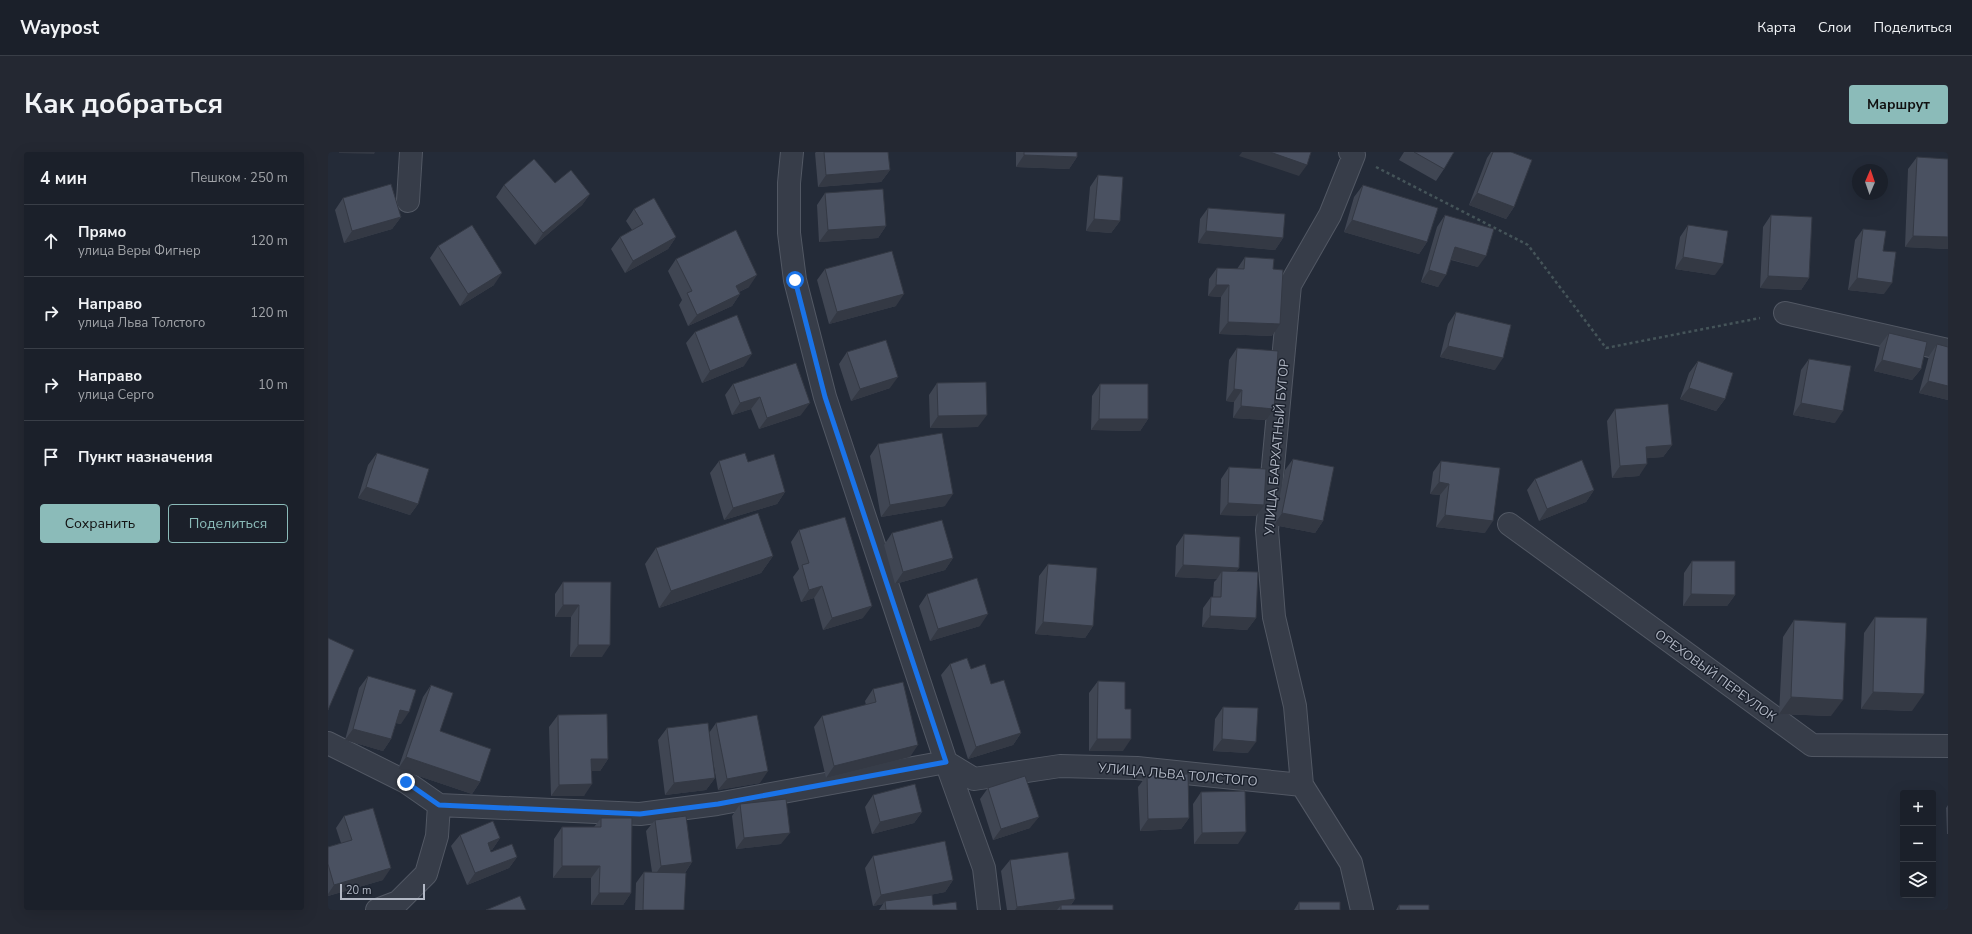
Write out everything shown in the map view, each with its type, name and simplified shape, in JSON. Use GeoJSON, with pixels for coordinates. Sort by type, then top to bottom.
{"type":"FeatureCollection","features":[{"type":"Feature","properties":{"kind":"street"},"geometry":{"type":"LineString","coordinates":[[408,201],[411,152]]}},
{"type":"Feature","properties":{"kind":"street"},"geometry":{"type":"LineString","coordinates":[[792,152],[789,183],[789,234],[795,280],[825,397],[946,762],[984,868],[989,910]]}},
{"type":"Feature","properties":{"kind":"street","name":"УЛИЦА БАРХАТНЫЙ БУГОР"},"geometry":{"type":"LineString","coordinates":[[1352,154],[1330,215],[1290,285],[1267,530],[1274,617],[1295,706],[1302,785],[1351,863],[1362,910]]}},
{"type":"Feature","properties":{"kind":"street"},"geometry":{"type":"LineString","coordinates":[[1785,313],[1948,350]]}},
{"type":"Feature","properties":{"kind":"street","name":"ОРЕХОВЫЙ ПЕРЕУЛОК"},"geometry":{"type":"LineString","coordinates":[[1509,524],[1812,745],[1948,746]]}},
{"type":"Feature","properties":{"kind":"street"},"geometry":{"type":"LineString","coordinates":[[328,744],[406,782],[439,805],[640,814],[718,804],[946,762]]}},
{"type":"Feature","properties":{"kind":"street","name":"УЛИЦА ЛЬВА ТОЛСТОГО"},"geometry":{"type":"LineString","coordinates":[[946,762],[974,779],[1068,766],[1137,768],[1302,785]]}},
{"type":"Feature","properties":{"kind":"street"},"geometry":{"type":"LineString","coordinates":[[378,910],[398,902],[426,874],[437,836],[439,805]]}},
{"type":"Feature","properties":{"kind":"path"},"geometry":{"type":"LineString","coordinates":[[1352,154],[1528,245],[1606,348],[1785,313]]}},
{"type":"Feature","properties":{"kind":"building"},"geometry":{"type":"Polygon","coordinates":[[[824,152],[888,152],[890,170],[826,175],[824,152]]]}},
{"type":"Feature","properties":{"kind":"building"},"geometry":{"type":"Polygon","coordinates":[[[1024,152],[1077,152],[1077,157],[1024,155],[1024,152]]]}},
{"type":"Feature","properties":{"kind":"building"},"geometry":{"type":"Polygon","coordinates":[[[1270,152],[1311,152],[1307,165],[1270,152]]]}},
{"type":"Feature","properties":{"kind":"building"},"geometry":{"type":"Polygon","coordinates":[[[1414,152],[1454,152],[1444,169],[1414,152]]]}},
{"type":"Feature","properties":{"kind":"building"},"geometry":{"type":"Polygon","coordinates":[[[1493,152],[1511,152],[1532,160],[1514,207],[1477,193],[1493,152]]]}},
{"type":"Feature","properties":{"kind":"building"},"geometry":{"type":"Polygon","coordinates":[[[1917,157],[1948,159],[1948,237],[1913,236],[1917,157]]]}},
{"type":"Feature","properties":{"kind":"building"},"geometry":{"type":"Polygon","coordinates":[[[534,159],[555,183],[571,170],[590,194],[543,233],[504,185],[534,159]]]}},
{"type":"Feature","properties":{"kind":"building"},"geometry":{"type":"Polygon","coordinates":[[[1098,175],[1123,177],[1120,221],[1094,219],[1098,175]]]}},
{"type":"Feature","properties":{"kind":"building"},"geometry":{"type":"Polygon","coordinates":[[[391,184],[401,217],[352,231],[343,198],[391,184]]]}},
{"type":"Feature","properties":{"kind":"building"},"geometry":{"type":"Polygon","coordinates":[[[1363,185],[1438,208],[1427,242],[1352,220],[1363,185]]]}},
{"type":"Feature","properties":{"kind":"building"},"geometry":{"type":"Polygon","coordinates":[[[883,189],[886,226],[828,230],[825,193],[883,189]]]}},
{"type":"Feature","properties":{"kind":"building"},"geometry":{"type":"Polygon","coordinates":[[[654,198],[676,237],[633,261],[620,237],[643,224],[634,209],[654,198]]]}},
{"type":"Feature","properties":{"kind":"building"},"geometry":{"type":"Polygon","coordinates":[[[1208,208],[1285,214],[1283,238],[1206,231],[1208,208]]]}},
{"type":"Feature","properties":{"kind":"building"},"geometry":{"type":"Polygon","coordinates":[[[1445,215],[1494,229],[1486,256],[1455,247],[1446,275],[1429,270],[1445,215]]]}},
{"type":"Feature","properties":{"kind":"building"},"geometry":{"type":"Polygon","coordinates":[[[1771,215],[1812,217],[1809,278],[1768,276],[1771,215]]]}},
{"type":"Feature","properties":{"kind":"building"},"geometry":{"type":"Polygon","coordinates":[[[472,225],[502,273],[468,294],[438,246],[472,225]]]}},
{"type":"Feature","properties":{"kind":"building"},"geometry":{"type":"Polygon","coordinates":[[[1688,225],[1728,231],[1723,264],[1683,257],[1688,225]]]}},
{"type":"Feature","properties":{"kind":"building"},"geometry":{"type":"Polygon","coordinates":[[[1863,229],[1886,231],[1883,251],[1896,252],[1892,283],[1857,278],[1863,229]]]}},
{"type":"Feature","properties":{"kind":"building"},"geometry":{"type":"Polygon","coordinates":[[[736,230],[757,275],[736,286],[740,294],[697,315],[687,293],[692,291],[676,259],[736,230]]]}},
{"type":"Feature","properties":{"kind":"building"},"geometry":{"type":"Polygon","coordinates":[[[892,251],[904,294],[837,312],[825,269],[892,251]]]}},
{"type":"Feature","properties":{"kind":"building"},"geometry":{"type":"Polygon","coordinates":[[[1245,257],[1274,259],[1273,269],[1283,270],[1280,324],[1228,322],[1229,285],[1216,285],[1217,268],[1244,269],[1245,257]]]}},
{"type":"Feature","properties":{"kind":"building"},"geometry":{"type":"Polygon","coordinates":[[[1456,312],[1511,325],[1503,358],[1448,346],[1456,312]]]}},
{"type":"Feature","properties":{"kind":"building"},"geometry":{"type":"Polygon","coordinates":[[[737,315],[752,354],[710,371],[695,332],[737,315]]]}},
{"type":"Feature","properties":{"kind":"building"},"geometry":{"type":"Polygon","coordinates":[[[1889,333],[1927,342],[1921,369],[1882,360],[1889,333]]]}},
{"type":"Feature","properties":{"kind":"building"},"geometry":{"type":"Polygon","coordinates":[[[886,340],[898,377],[860,389],[847,352],[886,340]]]}},
{"type":"Feature","properties":{"kind":"building"},"geometry":{"type":"Polygon","coordinates":[[[1937,344],[1948,347],[1948,386],[1928,381],[1937,344]]]}},
{"type":"Feature","properties":{"kind":"building"},"geometry":{"type":"Polygon","coordinates":[[[1237,348],[1278,351],[1274,409],[1241,406],[1242,390],[1234,389],[1237,348]]]}},
{"type":"Feature","properties":{"kind":"building"},"geometry":{"type":"Polygon","coordinates":[[[1809,359],[1851,366],[1843,411],[1801,403],[1809,359]]]}},
{"type":"Feature","properties":{"kind":"building"},"geometry":{"type":"Polygon","coordinates":[[[1698,361],[1733,373],[1725,399],[1689,388],[1698,361]]]}},
{"type":"Feature","properties":{"kind":"building"},"geometry":{"type":"Polygon","coordinates":[[[796,363],[810,403],[767,418],[760,397],[740,403],[733,384],[796,363]]]}},
{"type":"Feature","properties":{"kind":"building"},"geometry":{"type":"Polygon","coordinates":[[[986,382],[987,415],[938,416],[937,383],[986,382]]]}},
{"type":"Feature","properties":{"kind":"building"},"geometry":{"type":"Polygon","coordinates":[[[1100,384],[1148,384],[1148,419],[1099,419],[1100,384]]]}},
{"type":"Feature","properties":{"kind":"building"},"geometry":{"type":"Polygon","coordinates":[[[1668,404],[1672,445],[1646,447],[1647,464],[1620,466],[1615,409],[1668,404]]]}},
{"type":"Feature","properties":{"kind":"building"},"geometry":{"type":"Polygon","coordinates":[[[942,433],[953,494],[890,505],[878,444],[942,433]]]}},
{"type":"Feature","properties":{"kind":"building"},"geometry":{"type":"Polygon","coordinates":[[[377,453],[429,469],[418,504],[366,487],[377,453]]]}},
{"type":"Feature","properties":{"kind":"building"},"geometry":{"type":"Polygon","coordinates":[[[745,453],[748,462],[774,454],[785,492],[733,508],[719,461],[745,453]]]}},
{"type":"Feature","properties":{"kind":"building"},"geometry":{"type":"Polygon","coordinates":[[[1293,459],[1334,467],[1323,521],[1282,513],[1293,459]]]}},
{"type":"Feature","properties":{"kind":"building"},"geometry":{"type":"Polygon","coordinates":[[[1582,460],[1594,490],[1547,509],[1535,479],[1582,460]]]}},
{"type":"Feature","properties":{"kind":"building"},"geometry":{"type":"Polygon","coordinates":[[[1441,461],[1500,468],[1493,521],[1445,515],[1449,484],[1439,482],[1441,461]]]}},
{"type":"Feature","properties":{"kind":"building"},"geometry":{"type":"Polygon","coordinates":[[[1229,467],[1266,469],[1264,505],[1228,503],[1229,467]]]}},
{"type":"Feature","properties":{"kind":"building"},"geometry":{"type":"Polygon","coordinates":[[[758,513],[773,556],[671,591],[656,548],[758,513]]]}},
{"type":"Feature","properties":{"kind":"building"},"geometry":{"type":"Polygon","coordinates":[[[845,517],[872,606],[832,618],[822,586],[809,590],[802,565],[809,563],[799,530],[845,517]]]}},
{"type":"Feature","properties":{"kind":"building"},"geometry":{"type":"Polygon","coordinates":[[[942,520],[953,558],[903,572],[892,533],[942,520]]]}},
{"type":"Feature","properties":{"kind":"building"},"geometry":{"type":"Polygon","coordinates":[[[1184,534],[1240,537],[1239,568],[1183,565],[1184,534]]]}},
{"type":"Feature","properties":{"kind":"building"},"geometry":{"type":"Polygon","coordinates":[[[1692,561],[1735,561],[1735,595],[1691,594],[1692,561]]]}},
{"type":"Feature","properties":{"kind":"building"},"geometry":{"type":"Polygon","coordinates":[[[1048,564],[1097,568],[1093,626],[1043,622],[1048,564]]]}},
{"type":"Feature","properties":{"kind":"building"},"geometry":{"type":"Polygon","coordinates":[[[1222,571],[1258,572],[1256,618],[1210,616],[1211,597],[1221,597],[1222,571]]]}},
{"type":"Feature","properties":{"kind":"building"},"geometry":{"type":"Polygon","coordinates":[[[977,578],[988,614],[938,629],[927,594],[977,578]]]}},
{"type":"Feature","properties":{"kind":"building"},"geometry":{"type":"Polygon","coordinates":[[[563,582],[611,582],[610,645],[578,645],[579,605],[563,605],[563,582]]]}},
{"type":"Feature","properties":{"kind":"building"},"geometry":{"type":"Polygon","coordinates":[[[1875,617],[1927,618],[1924,694],[1873,692],[1875,617]]]}},
{"type":"Feature","properties":{"kind":"building"},"geometry":{"type":"Polygon","coordinates":[[[1794,620],[1846,623],[1843,700],[1791,697],[1794,620]]]}},
{"type":"Feature","properties":{"kind":"building"},"geometry":{"type":"Polygon","coordinates":[[[328,638],[354,650],[328,710],[328,638]]]}},
{"type":"Feature","properties":{"kind":"building"},"geometry":{"type":"Polygon","coordinates":[[[967,658],[971,669],[985,664],[991,684],[1004,680],[1021,733],[976,747],[950,664],[967,658]]]}},
{"type":"Feature","properties":{"kind":"building"},"geometry":{"type":"Polygon","coordinates":[[[368,676],[416,690],[409,712],[400,710],[391,739],[353,729],[368,676]]]}},
{"type":"Feature","properties":{"kind":"building"},"geometry":{"type":"Polygon","coordinates":[[[1098,681],[1125,682],[1125,709],[1131,709],[1131,739],[1097,739],[1098,681]]]}},
{"type":"Feature","properties":{"kind":"building"},"geometry":{"type":"Polygon","coordinates":[[[903,682],[918,745],[834,766],[822,716],[876,702],[873,689],[903,682]]]}},
{"type":"Feature","properties":{"kind":"building"},"geometry":{"type":"Polygon","coordinates":[[[431,685],[453,693],[440,731],[491,749],[480,782],[406,757],[431,685]]]}},
{"type":"Feature","properties":{"kind":"building"},"geometry":{"type":"Polygon","coordinates":[[[1223,707],[1258,708],[1256,742],[1222,739],[1223,707]]]}},
{"type":"Feature","properties":{"kind":"building"},"geometry":{"type":"Polygon","coordinates":[[[607,714],[608,759],[591,759],[592,784],[559,785],[558,715],[607,714]]]}},
{"type":"Feature","properties":{"kind":"building"},"geometry":{"type":"Polygon","coordinates":[[[757,715],[768,771],[727,779],[716,723],[757,715]]]}},
{"type":"Feature","properties":{"kind":"building"},"geometry":{"type":"Polygon","coordinates":[[[708,723],[715,778],[674,783],[667,728],[708,723]]]}},
{"type":"Feature","properties":{"kind":"building"},"geometry":{"type":"Polygon","coordinates":[[[1188,774],[1189,818],[1148,819],[1147,775],[1188,774]]]}},
{"type":"Feature","properties":{"kind":"building"},"geometry":{"type":"Polygon","coordinates":[[[1025,776],[1039,817],[1001,829],[988,788],[1025,776]]]}},
{"type":"Feature","properties":{"kind":"building"},"geometry":{"type":"Polygon","coordinates":[[[915,784],[922,812],[880,822],[873,795],[915,784]]]}},
{"type":"Feature","properties":{"kind":"building"},"geometry":{"type":"Polygon","coordinates":[[[1245,791],[1246,832],[1202,833],[1201,792],[1245,791]]]}},
{"type":"Feature","properties":{"kind":"building"},"geometry":{"type":"Polygon","coordinates":[[[786,799],[790,833],[744,838],[740,804],[786,799]]]}},
{"type":"Feature","properties":{"kind":"building"},"geometry":{"type":"Polygon","coordinates":[[[373,808],[391,868],[334,885],[328,864],[328,847],[352,840],[344,816],[373,808]]]}},
{"type":"Feature","properties":{"kind":"building"},"geometry":{"type":"Polygon","coordinates":[[[686,816],[692,862],[661,866],[655,820],[686,816]]]}},
{"type":"Feature","properties":{"kind":"building"},"geometry":{"type":"Polygon","coordinates":[[[601,818],[632,818],[631,893],[599,893],[600,866],[562,866],[562,827],[601,827],[601,818]]]}},
{"type":"Feature","properties":{"kind":"building"},"geometry":{"type":"Polygon","coordinates":[[[493,821],[500,838],[488,843],[491,852],[512,844],[517,857],[475,873],[460,835],[493,821]]]}},
{"type":"Feature","properties":{"kind":"building"},"geometry":{"type":"Polygon","coordinates":[[[945,841],[953,880],[881,895],[873,856],[945,841]]]}},
{"type":"Feature","properties":{"kind":"building"},"geometry":{"type":"Polygon","coordinates":[[[1068,852],[1075,899],[1017,907],[1010,860],[1068,852]]]}},
{"type":"Feature","properties":{"kind":"building"},"geometry":{"type":"Polygon","coordinates":[[[644,872],[686,873],[684,910],[643,910],[644,872]]]}},
{"type":"Feature","properties":{"kind":"building"},"geometry":{"type":"Polygon","coordinates":[[[932,895],[933,905],[956,902],[957,910],[886,910],[885,901],[932,895]]]}},
{"type":"Feature","properties":{"kind":"building"},"geometry":{"type":"Polygon","coordinates":[[[520,896],[526,910],[486,910],[520,896]]]}},
{"type":"Feature","properties":{"kind":"building"},"geometry":{"type":"Polygon","coordinates":[[[1299,902],[1340,902],[1340,910],[1299,910],[1299,902]]]}},
{"type":"Feature","properties":{"kind":"building"},"geometry":{"type":"Polygon","coordinates":[[[1061,905],[1113,905],[1113,910],[1061,910],[1061,905]]]}},
{"type":"Feature","properties":{"kind":"building"},"geometry":{"type":"Polygon","coordinates":[[[1399,905],[1429,905],[1429,910],[1399,910],[1399,905]]]}},
{"type":"Feature","properties":{"kind":"route"},"geometry":{"type":"LineString","coordinates":[[406,782],[439,805],[640,814],[718,804],[946,762],[825,397],[795,280]]}}]}
